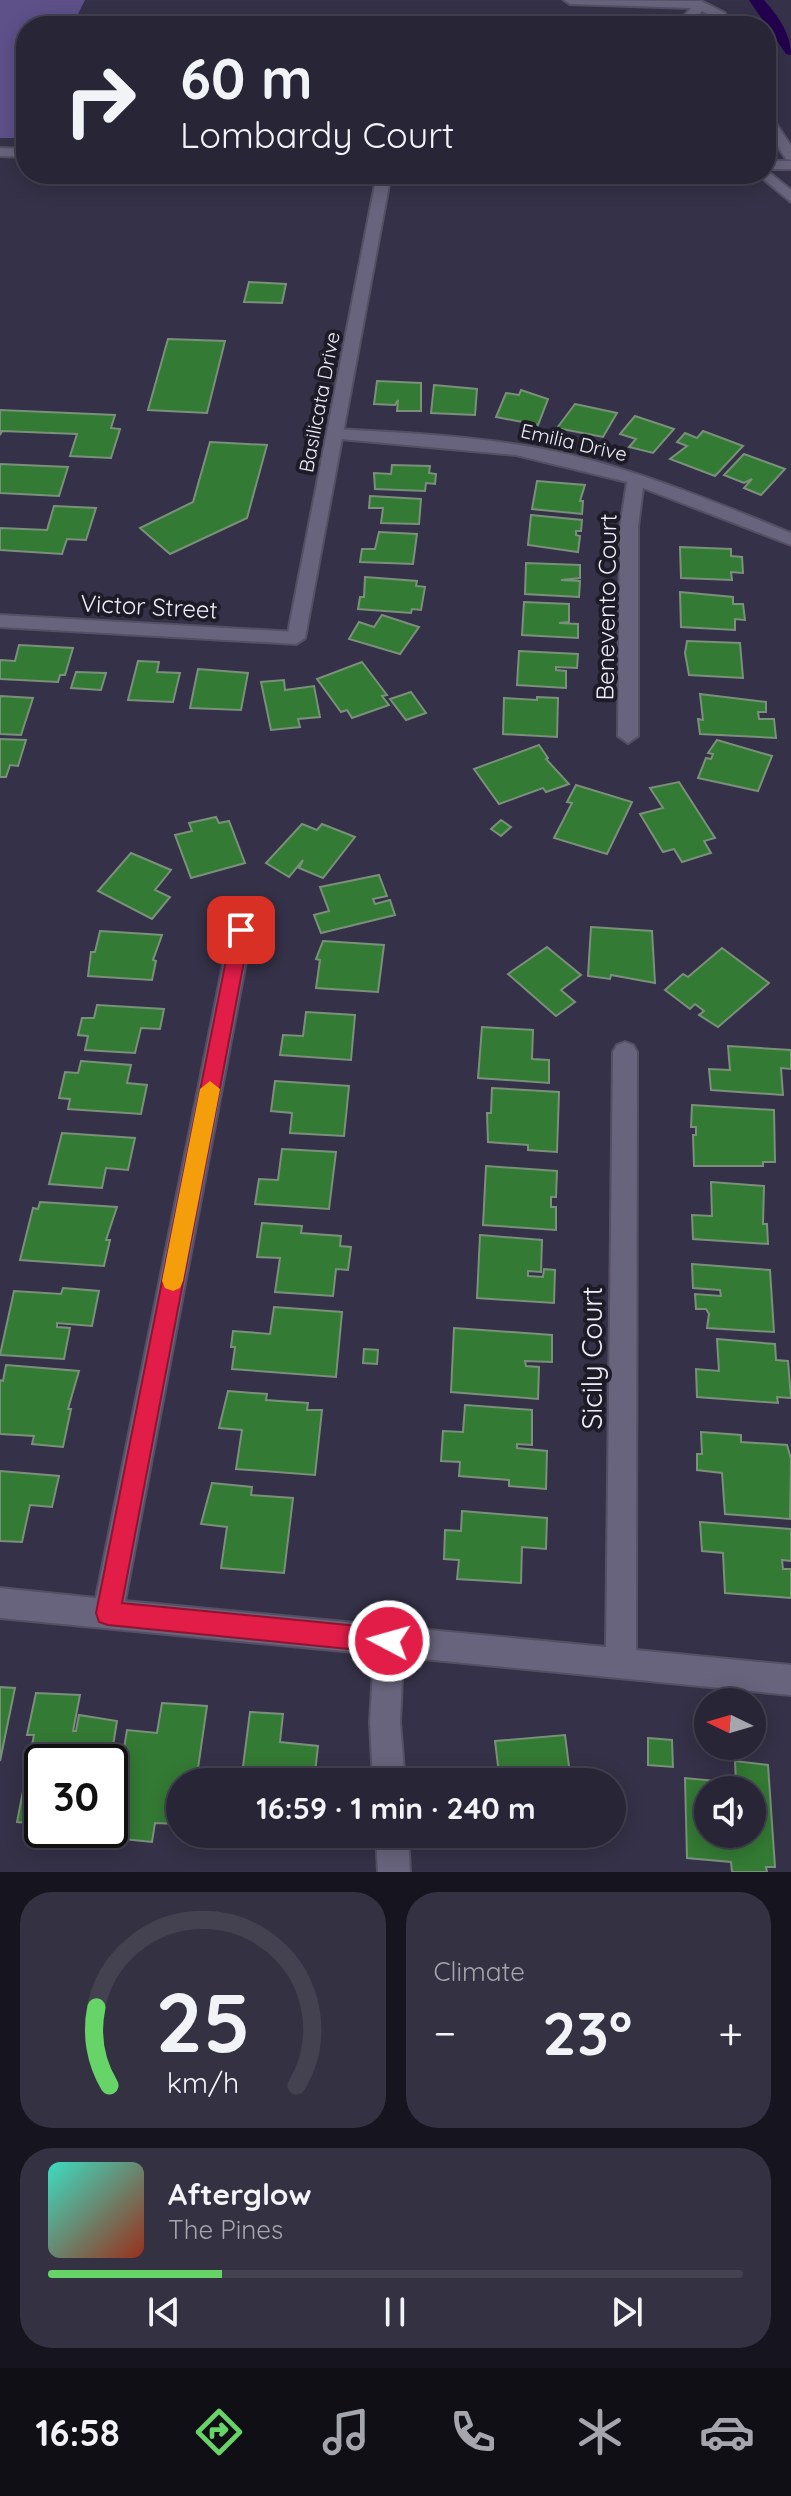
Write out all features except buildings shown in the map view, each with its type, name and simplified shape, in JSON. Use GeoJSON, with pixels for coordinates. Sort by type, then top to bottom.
{"type":"FeatureCollection","features":[{"type":"Feature","properties":{"kind":"street"},"geometry":{"type":"LineString","coordinates":[[570,0],[701,5],[721,16]]}},
{"type":"Feature","properties":{"kind":"street"},"geometry":{"type":"LineString","coordinates":[[690,16],[701,5]]}},
{"type":"Feature","properties":{"kind":"street"},"geometry":{"type":"LineString","coordinates":[[776,134],[791,156]]}},
{"type":"Feature","properties":{"kind":"street","name":"Basilicata Drive"},"geometry":{"type":"LineString","coordinates":[[296,638],[382,184]]}},
{"type":"Feature","properties":{"kind":"street"},"geometry":{"type":"LineString","coordinates":[[776,184],[791,198]]}},
{"type":"Feature","properties":{"kind":"street","name":"Emilia Drive"},"geometry":{"type":"LineString","coordinates":[[336,434],[492,446],[544,455],[636,479],[791,539]]}},
{"type":"Feature","properties":{"kind":"street","name":"Benevento Court"},"geometry":{"type":"LineString","coordinates":[[628,736],[629,527],[636,479]]}},
{"type":"Feature","properties":{"kind":"street","name":"Victor Street"},"geometry":{"type":"LineString","coordinates":[[0,621],[296,638]]}},
{"type":"Feature","properties":{"kind":"street"},"geometry":{"type":"LineString","coordinates":[[108,1613],[241,930]]}},
{"type":"Feature","properties":{"kind":"street","name":"Sicily Court"},"geometry":{"type":"LineString","coordinates":[[621,1664],[625,1052]]}},
{"type":"Feature","properties":{"kind":"street"},"geometry":{"type":"LineString","coordinates":[[0,1603],[791,1680]]}},
{"type":"Feature","properties":{"kind":"street"},"geometry":{"type":"LineString","coordinates":[[388,1768],[385,1722],[389,1641]]}},
{"type":"Feature","properties":{"kind":"street"},"geometry":{"type":"LineString","coordinates":[[393,1848],[394,1872]]}},
{"type":"Feature","properties":{"kind":"shaded area"},"geometry":{"type":"Polygon","coordinates":[[[0,0],[85,0],[77,16],[16,16],[16,138],[0,138],[0,0]]]}},
{"type":"Feature","properties":{"kind":"waterway"},"geometry":{"type":"LineString","coordinates":[[756,0],[768,16]]}},
{"type":"Feature","properties":{"kind":"waterway"},"geometry":{"type":"LineString","coordinates":[[776,28],[791,51]]}},
{"type":"Feature","properties":{"kind":"slow traffic"},"geometry":{"type":"LineString","coordinates":[[173,1281],[210,1089]]}},
{"type":"Feature","properties":{"kind":"route"},"geometry":{"type":"LineString","coordinates":[[241,930],[108,1613],[389,1641]]}}]}
